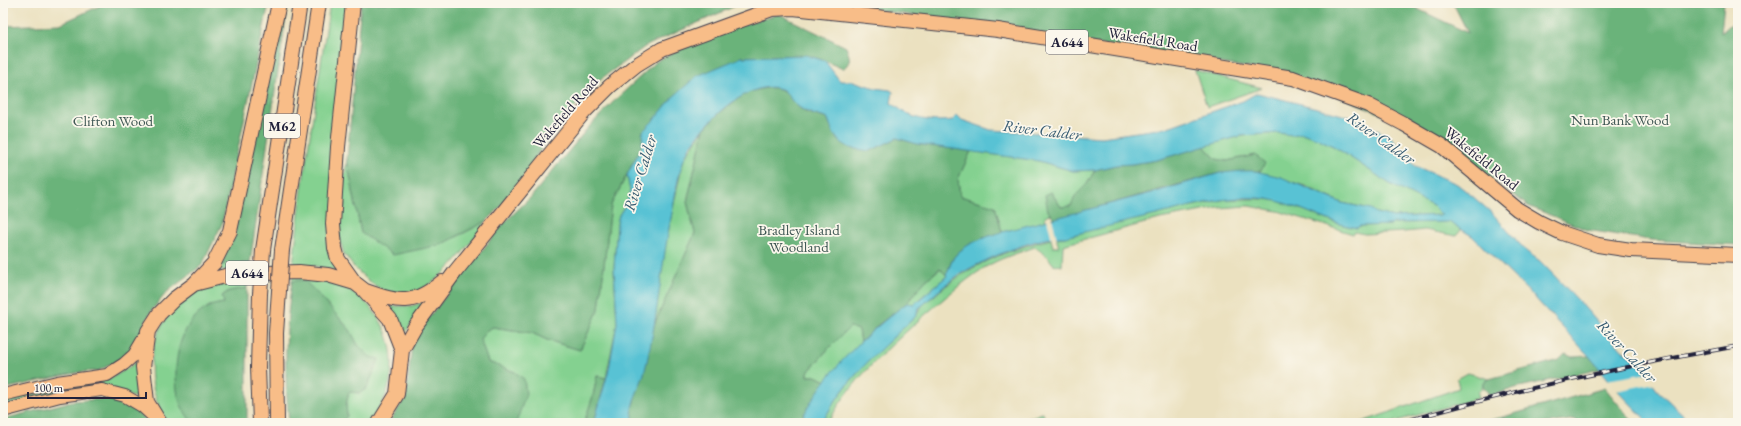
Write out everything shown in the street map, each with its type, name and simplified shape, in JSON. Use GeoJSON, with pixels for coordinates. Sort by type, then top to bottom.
{"type":"FeatureCollection","features":[{"type":"Feature","properties":{"kind":"highway"},"geometry":{"type":"LineString","coordinates":[[194,284],[214,263],[230,231],[279,3]]}},
{"type":"Feature","properties":{"kind":"highway","name":"M62"},"geometry":{"type":"LineString","coordinates":[[260,423],[258,367],[263,250],[300,3]]}},
{"type":"Feature","properties":{"kind":"highway","name":"M62"},"geometry":{"type":"LineString","coordinates":[[277,423],[276,333],[282,250],[319,3]]}},
{"type":"Feature","properties":{"kind":"highway"},"geometry":{"type":"LineString","coordinates":[[353,3],[338,147],[333,224],[335,248],[338,259],[359,287]]}},
{"type":"Feature","properties":{"kind":"highway","name":"Wakefield Road"},"geometry":{"type":"LineString","coordinates":[[402,350],[415,327],[455,272],[584,112],[623,75],[662,49],[772,9],[779,8],[793,8],[998,30],[1293,78],[1368,104],[1404,124],[1442,146],[1517,209],[1562,233],[1598,245],[1631,250],[1738,255]]}},
{"type":"Feature","properties":{"kind":"highway","name":"A644"},"geometry":{"type":"LineString","coordinates":[[159,422],[148,402],[143,367],[148,331],[159,314],[174,299],[194,284],[233,274],[299,272],[328,275],[359,287],[390,319],[402,350],[397,394],[379,423]]}},
{"type":"Feature","properties":{"kind":"highway","name":"Wakefield Road"},"geometry":{"type":"LineString","coordinates":[[359,287],[391,300],[408,301],[424,295],[455,272]]}},
{"type":"Feature","properties":{"kind":"main road","name":"A644"},"geometry":{"type":"LineString","coordinates":[[3,395],[57,382],[106,375],[124,364],[134,355],[148,331]]}},
{"type":"Feature","properties":{"kind":"main road","name":"A644"},"geometry":{"type":"LineString","coordinates":[[3,411],[60,396],[102,390],[125,396],[142,406],[159,422]]}},
{"type":"Feature","properties":{"kind":"green space","name":"Clifton Wood"},"geometry":{"type":"Polygon","coordinates":[[[106,3],[269,3],[222,224],[202,265],[167,292],[152,310],[133,347],[119,360],[98,371],[80,372],[3,389],[3,26],[60,24],[106,3]]]}},
{"type":"Feature","properties":{"kind":"green space"},"geometry":{"type":"Polygon","coordinates":[[[283,3],[288,3],[250,263],[217,265],[283,3]]]}},
{"type":"Feature","properties":{"kind":"green space"},"geometry":{"type":"Polygon","coordinates":[[[330,3],[348,3],[337,105],[340,272],[316,266],[293,265],[302,189],[330,3]]]}},
{"type":"Feature","properties":{"kind":"green space"},"geometry":{"type":"Polygon","coordinates":[[[361,3],[742,3],[646,46],[598,81],[549,135],[515,192],[487,221],[440,245],[393,255],[361,233],[347,160],[361,3]]]}},
{"type":"Feature","properties":{"kind":"green space","name":"Nun Bank Wood"},"geometry":{"type":"Polygon","coordinates":[[[833,3],[1405,3],[1468,33],[1453,3],[1724,3],[1721,33],[1738,18],[1738,245],[1651,240],[1587,230],[1528,206],[1440,138],[1283,73],[833,3]]]}},
{"type":"Feature","properties":{"kind":"green space"},"geometry":{"type":"Polygon","coordinates":[[[779,14],[846,47],[849,57],[848,64],[843,69],[806,55],[742,57],[655,119],[643,131],[642,146],[611,205],[599,309],[580,350],[547,340],[532,333],[493,327],[487,330],[480,339],[488,362],[515,372],[524,379],[526,394],[516,423],[389,423],[406,396],[412,345],[420,328],[504,223],[531,197],[587,129],[613,102],[657,61],[714,33],[779,14]]]}},
{"type":"Feature","properties":{"kind":"green space"},"geometry":{"type":"Polygon","coordinates":[[[1195,70],[1262,88],[1207,107],[1195,70]]]}},
{"type":"Feature","properties":{"kind":"green space","name":"Bradley Island Woodland"},"geometry":{"type":"Polygon","coordinates":[[[778,88],[782,90],[803,111],[828,119],[833,133],[870,151],[897,138],[917,144],[971,151],[958,179],[960,196],[995,206],[1002,232],[976,241],[964,248],[954,257],[946,275],[940,268],[925,281],[907,303],[878,325],[861,342],[859,330],[850,327],[808,372],[808,376],[815,376],[827,381],[804,414],[800,423],[632,423],[632,409],[637,390],[643,377],[654,325],[695,233],[687,202],[704,129],[717,115],[745,93],[761,89],[778,88]]]}},
{"type":"Feature","properties":{"kind":"green space"},"geometry":{"type":"Polygon","coordinates":[[[704,129],[687,202],[695,233],[654,325],[666,242],[684,159],[704,129]]]}},
{"type":"Feature","properties":{"kind":"green space"},"geometry":{"type":"Polygon","coordinates":[[[1279,133],[1292,135],[1302,133],[1335,147],[1390,184],[1433,206],[1442,215],[1394,217],[1376,213],[1371,209],[1342,203],[1305,186],[1255,171],[1261,171],[1255,155],[1227,161],[1216,159],[1204,146],[1241,136],[1279,133]]]}},
{"type":"Feature","properties":{"kind":"green space"},"geometry":{"type":"Polygon","coordinates":[[[1204,146],[1216,159],[1227,161],[1255,155],[1265,163],[1261,171],[1220,173],[1055,219],[1048,211],[1045,195],[1051,192],[1061,207],[1071,206],[1075,196],[1087,184],[1095,170],[1116,165],[1157,160],[1204,146]]]}},
{"type":"Feature","properties":{"kind":"green space"},"geometry":{"type":"Polygon","coordinates":[[[971,151],[1039,161],[1073,171],[1095,170],[1087,184],[1075,196],[1071,206],[1061,207],[1051,192],[1048,211],[1051,214],[1045,216],[1046,221],[1002,232],[995,206],[960,196],[958,179],[971,151]]]}},
{"type":"Feature","properties":{"kind":"green space"},"geometry":{"type":"Polygon","coordinates":[[[347,160],[361,233],[441,245],[487,221],[465,249],[438,278],[423,288],[407,293],[390,293],[373,284],[355,268],[346,256],[344,256],[337,224],[347,160]]]}},
{"type":"Feature","properties":{"kind":"green space"},"geometry":{"type":"Polygon","coordinates":[[[627,175],[630,191],[627,202],[619,215],[617,224],[614,268],[617,323],[606,378],[597,376],[593,396],[584,423],[516,423],[515,372],[488,362],[479,339],[487,330],[493,327],[532,333],[547,340],[580,350],[599,309],[611,205],[627,175]]]}},
{"type":"Feature","properties":{"kind":"green space"},"geometry":{"type":"Polygon","coordinates":[[[1226,199],[1259,199],[1278,201],[1327,220],[1357,228],[1360,226],[1391,225],[1394,223],[1449,222],[1462,229],[1456,236],[1425,230],[1365,234],[1354,232],[1353,234],[1278,211],[1248,206],[1219,208],[1160,219],[1063,245],[1062,266],[1053,264],[1047,256],[1035,247],[990,264],[950,293],[868,368],[847,394],[828,423],[822,423],[831,407],[864,365],[916,316],[923,305],[947,285],[974,267],[1019,248],[1035,243],[1051,239],[1053,247],[1059,247],[1056,238],[1165,211],[1226,199]]]}},
{"type":"Feature","properties":{"kind":"green space"},"geometry":{"type":"Polygon","coordinates":[[[250,263],[249,267],[213,272],[217,265],[250,263]]]}},
{"type":"Feature","properties":{"kind":"green space"},"geometry":{"type":"Polygon","coordinates":[[[941,268],[947,276],[913,304],[906,303],[925,281],[941,268]]]}},
{"type":"Feature","properties":{"kind":"green space"},"geometry":{"type":"Polygon","coordinates":[[[293,276],[312,277],[336,282],[361,298],[374,312],[383,327],[389,342],[392,359],[391,376],[387,392],[379,408],[368,423],[341,423],[347,416],[346,405],[349,392],[360,393],[369,382],[370,357],[358,345],[349,330],[319,295],[292,281],[293,276]]]}},
{"type":"Feature","properties":{"kind":"green space"},"geometry":{"type":"Polygon","coordinates":[[[247,280],[247,288],[229,291],[223,295],[224,303],[209,306],[193,319],[184,410],[192,423],[168,423],[157,401],[151,372],[154,344],[159,331],[175,308],[186,298],[199,290],[216,285],[247,280]]]}},
{"type":"Feature","properties":{"kind":"green space"},"geometry":{"type":"Polygon","coordinates":[[[304,280],[350,330],[358,345],[370,357],[379,359],[367,388],[360,393],[349,392],[346,405],[347,416],[341,423],[289,423],[286,387],[288,316],[292,281],[304,280]]]}},
{"type":"Feature","properties":{"kind":"green space"},"geometry":{"type":"Polygon","coordinates":[[[247,288],[247,423],[192,423],[180,403],[176,384],[177,358],[184,334],[190,323],[199,314],[211,306],[224,303],[222,296],[229,291],[247,288]]]}},
{"type":"Feature","properties":{"kind":"green space"},"geometry":{"type":"Polygon","coordinates":[[[428,301],[404,334],[390,306],[411,306],[428,301]]]}},
{"type":"Feature","properties":{"kind":"green space"},"geometry":{"type":"Polygon","coordinates":[[[850,327],[859,330],[861,342],[845,358],[827,381],[815,376],[808,376],[808,372],[850,327]]]}},
{"type":"Feature","properties":{"kind":"green space"},"geometry":{"type":"Polygon","coordinates":[[[1565,354],[1572,357],[1589,356],[1600,369],[1515,388],[1490,396],[1483,386],[1483,382],[1489,379],[1559,360],[1565,354]]]}},
{"type":"Feature","properties":{"kind":"green space"},"geometry":{"type":"Polygon","coordinates":[[[138,361],[138,386],[141,399],[97,386],[97,382],[114,376],[138,361]]]}},
{"type":"Feature","properties":{"kind":"green space"},"geometry":{"type":"Polygon","coordinates":[[[1468,373],[1489,379],[1483,382],[1483,386],[1478,393],[1479,398],[1389,423],[1359,423],[1459,388],[1457,379],[1468,373]]]}},
{"type":"Feature","properties":{"kind":"green space"},"geometry":{"type":"Polygon","coordinates":[[[597,376],[606,378],[594,423],[584,423],[593,396],[597,376]]]}},
{"type":"Feature","properties":{"kind":"green space"},"geometry":{"type":"Polygon","coordinates":[[[92,383],[92,388],[3,406],[3,401],[56,388],[92,383]]]}},
{"type":"Feature","properties":{"kind":"green space"},"geometry":{"type":"Polygon","coordinates":[[[1605,388],[1634,423],[1578,423],[1575,419],[1550,423],[1507,423],[1503,417],[1605,388]]]}},
{"type":"Feature","properties":{"kind":"green space"},"geometry":{"type":"Polygon","coordinates":[[[105,399],[118,402],[129,407],[139,413],[149,423],[3,423],[3,419],[73,401],[105,399]]]}},
{"type":"Feature","properties":{"kind":"green space"},"geometry":{"type":"Polygon","coordinates":[[[1042,413],[1046,423],[1015,423],[1042,413]]]}},
{"type":"Feature","properties":{"kind":"green space"},"geometry":{"type":"Polygon","coordinates":[[[1503,417],[1507,423],[1478,423],[1503,417]]]}},
{"type":"Feature","properties":{"kind":"water","name":"River Calder"},"geometry":{"type":"Polygon","coordinates":[[[806,55],[825,61],[840,81],[853,81],[875,88],[890,90],[893,92],[891,103],[910,115],[922,119],[941,121],[953,120],[957,115],[962,120],[991,130],[1102,137],[1165,128],[1243,101],[1257,93],[1356,119],[1392,138],[1415,166],[1457,184],[1492,213],[1527,252],[1540,261],[1578,300],[1622,350],[1636,360],[1657,390],[1692,423],[1649,423],[1619,392],[1589,356],[1536,299],[1472,236],[1449,222],[1394,223],[1391,225],[1360,226],[1357,228],[1334,222],[1278,201],[1239,198],[1225,199],[1197,205],[1065,237],[1040,240],[978,264],[956,277],[918,309],[916,316],[864,365],[853,378],[831,407],[822,423],[800,423],[809,406],[832,372],[861,342],[891,315],[907,303],[914,304],[947,276],[946,275],[954,257],[964,248],[976,241],[996,234],[1159,191],[1220,173],[1242,171],[1255,171],[1281,177],[1342,203],[1371,209],[1376,213],[1394,217],[1442,215],[1433,206],[1390,184],[1335,147],[1302,133],[1292,135],[1279,133],[1241,136],[1157,160],[1116,165],[1095,170],[1073,171],[1039,161],[917,144],[897,138],[870,151],[850,148],[839,141],[833,133],[828,119],[803,110],[793,102],[783,90],[768,87],[753,91],[738,98],[711,121],[690,147],[684,159],[678,181],[665,250],[648,358],[642,381],[632,408],[632,423],[594,423],[609,369],[617,323],[614,268],[617,224],[619,215],[627,202],[630,191],[627,175],[642,146],[643,131],[673,97],[697,76],[742,57],[806,55]]]}},
{"type":"Feature","properties":{"kind":"pier"},"geometry":{"type":"Polygon","coordinates":[[[1052,218],[1057,240],[1052,240],[1047,219],[1052,218]]]}},
{"type":"Feature","properties":{"kind":"pier"},"geometry":{"type":"Polygon","coordinates":[[[1648,373],[1655,383],[1616,391],[1607,380],[1648,373]]]}},
{"type":"Feature","properties":{"kind":"waterway"},"geometry":{"type":"LineString","coordinates":[[1644,423],[1646,416]]}},
{"type":"Feature","properties":{"kind":"railway"},"geometry":{"type":"LineString","coordinates":[[1399,423],[1483,400],[1567,380],[1738,346]]}}]}
